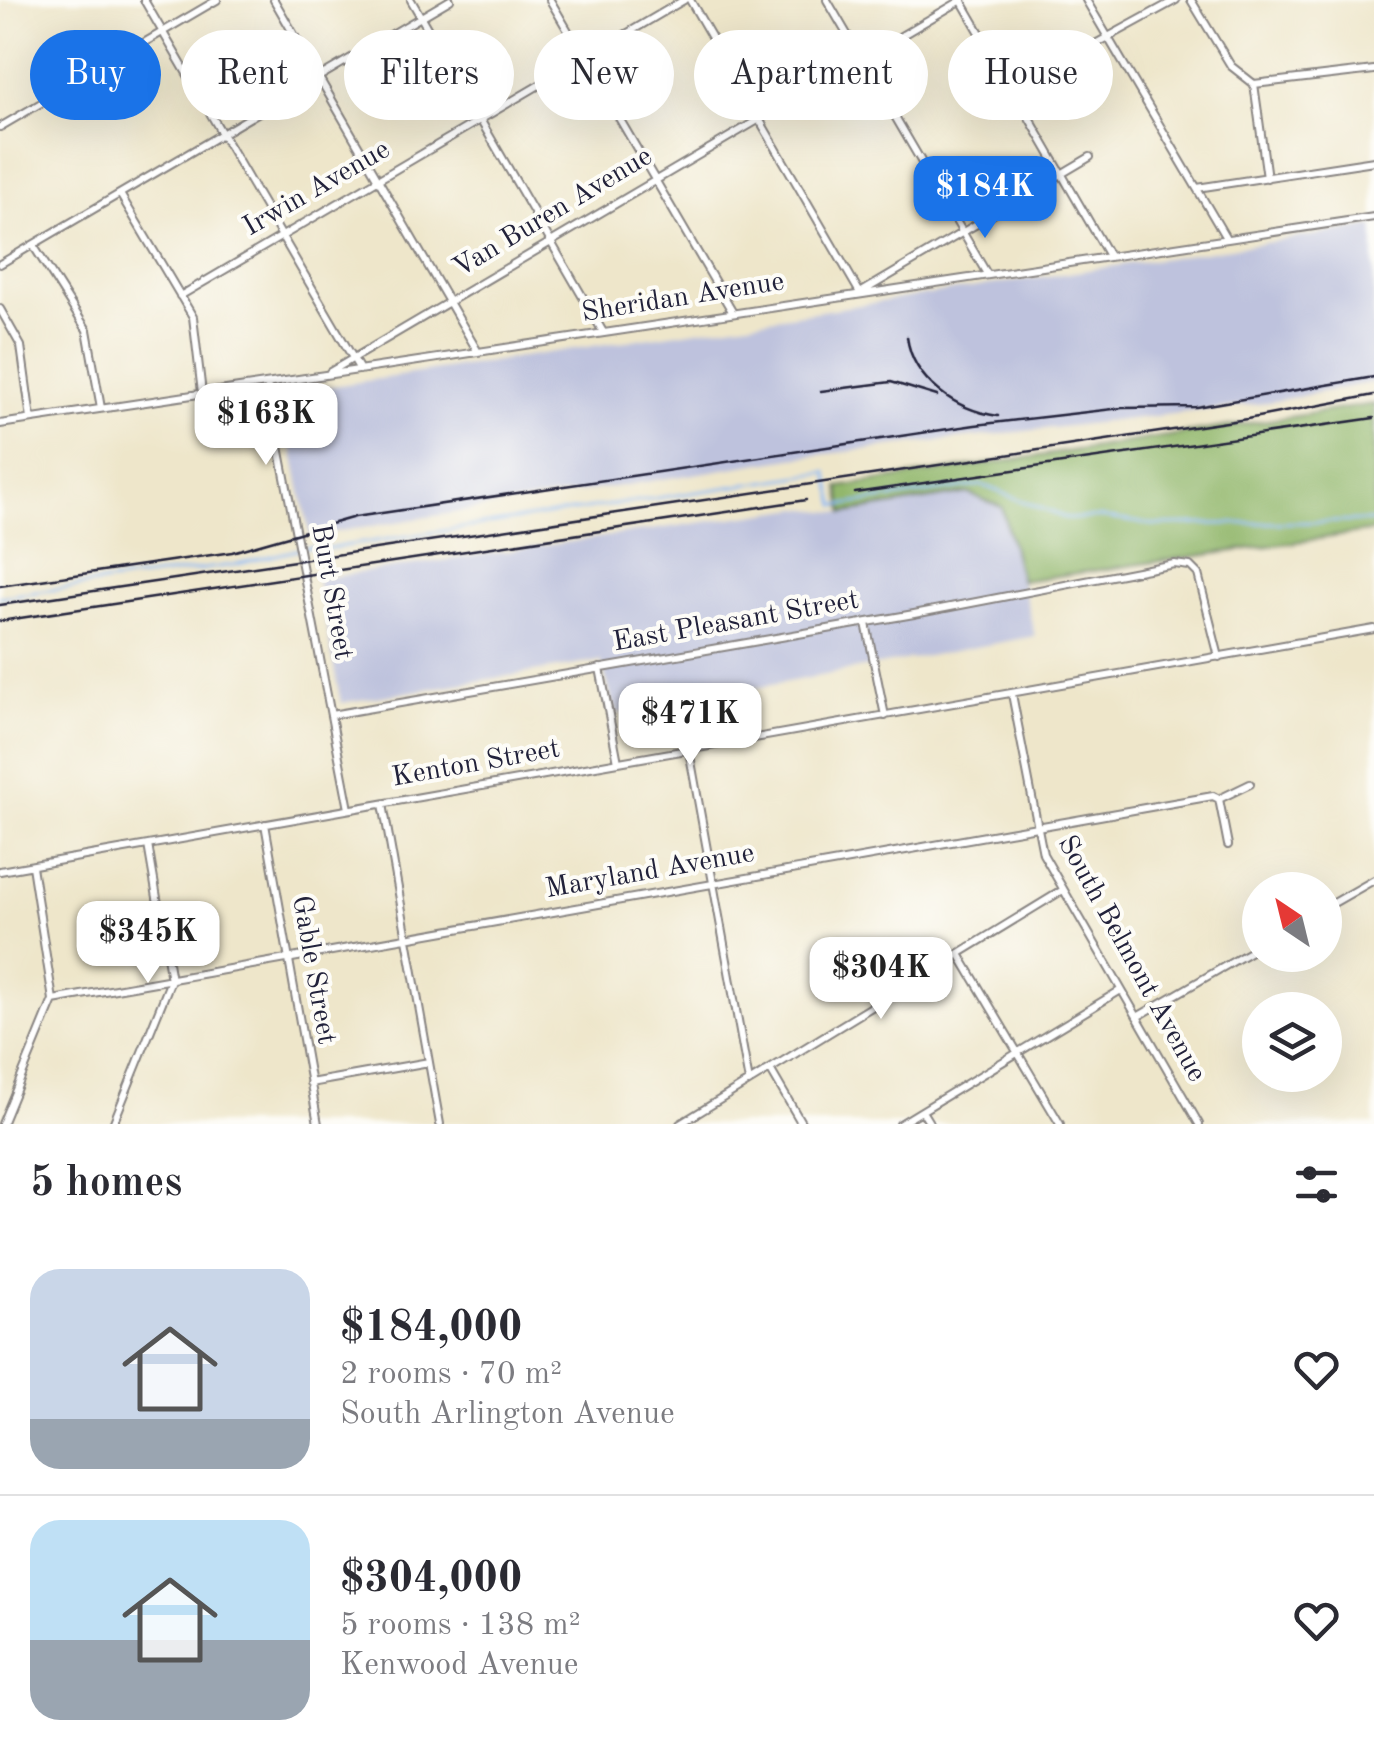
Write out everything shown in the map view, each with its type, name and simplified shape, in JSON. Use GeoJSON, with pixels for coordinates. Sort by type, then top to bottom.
{"type":"FeatureCollection","features":[{"type":"Feature","properties":{"kind":"street"},"geometry":{"type":"LineString","coordinates":[[144,0],[360,370]]}},
{"type":"Feature","properties":{"kind":"street"},"geometry":{"type":"LineString","coordinates":[[0,127],[216,0]]}},
{"type":"Feature","properties":{"kind":"street"},"geometry":{"type":"LineString","coordinates":[[274,0],[291,30]]}},
{"type":"Feature","properties":{"kind":"street"},"geometry":{"type":"LineString","coordinates":[[411,0],[428,30]]}},
{"type":"Feature","properties":{"kind":"street"},"geometry":{"type":"LineString","coordinates":[[324,74],[450,0]]}},
{"type":"Feature","properties":{"kind":"street"},"geometry":{"type":"LineString","coordinates":[[550,0],[568,30]]}},
{"type":"Feature","properties":{"kind":"street"},"geometry":{"type":"LineString","coordinates":[[687,0],[705,30]]}},
{"type":"Feature","properties":{"kind":"street","name":"Irwin Avenue"},"geometry":{"type":"LineString","coordinates":[[634,30],[687,0]]}},
{"type":"Feature","properties":{"kind":"street"},"geometry":{"type":"LineString","coordinates":[[827,0],[845,30]]}},
{"type":"Feature","properties":{"kind":"street"},"geometry":{"type":"LineString","coordinates":[[962,0],[979,30]]}},
{"type":"Feature","properties":{"kind":"street","name":"Van Buren Avenue"},"geometry":{"type":"LineString","coordinates":[[910,30],[962,0]]}},
{"type":"Feature","properties":{"kind":"street"},"geometry":{"type":"LineString","coordinates":[[1086,0],[1104,30]]}},
{"type":"Feature","properties":{"kind":"street"},"geometry":{"type":"LineString","coordinates":[[1113,31],[1176,0]]}},
{"type":"Feature","properties":{"kind":"street"},"geometry":{"type":"LineString","coordinates":[[1191,0],[1231,66],[1254,84],[1267,178]]}},
{"type":"Feature","properties":{"kind":"street"},"geometry":{"type":"LineString","coordinates":[[1113,46],[1226,238]]}},
{"type":"Feature","properties":{"kind":"street"},"geometry":{"type":"LineString","coordinates":[[1254,84],[1374,70]]}},
{"type":"Feature","properties":{"kind":"street"},"geometry":{"type":"LineString","coordinates":[[324,87],[478,352]]}},
{"type":"Feature","properties":{"kind":"street"},"geometry":{"type":"LineString","coordinates":[[0,264],[246,120]]}},
{"type":"Feature","properties":{"kind":"street"},"geometry":{"type":"LineString","coordinates":[[480,120],[604,333]]}},
{"type":"Feature","properties":{"kind":"street","name":"Irwin Avenue"},"geometry":{"type":"LineString","coordinates":[[180,296],[480,120]]}},
{"type":"Feature","properties":{"kind":"street"},"geometry":{"type":"LineString","coordinates":[[620,120],[733,313]]}},
{"type":"Feature","properties":{"kind":"street","name":"Van Buren Avenue"},"geometry":{"type":"LineString","coordinates":[[325,375],[755,120]]}},
{"type":"Feature","properties":{"kind":"street"},"geometry":{"type":"LineString","coordinates":[[759,120],[860,293],[1090,158]]}},
{"type":"Feature","properties":{"kind":"street"},"geometry":{"type":"LineString","coordinates":[[897,120],[987,274]]}},
{"type":"Feature","properties":{"kind":"street"},"geometry":{"type":"LineString","coordinates":[[1031,120],[1109,256]]}},
{"type":"Feature","properties":{"kind":"street"},"geometry":{"type":"LineString","coordinates":[[1196,188],[1374,162]]}},
{"type":"Feature","properties":{"kind":"street"},"geometry":{"type":"LineString","coordinates":[[120,194],[196,326],[202,393]]}},
{"type":"Feature","properties":{"kind":"street","name":"Sheridan Avenue"},"geometry":{"type":"LineString","coordinates":[[0,424],[1374,216]]}},
{"type":"Feature","properties":{"kind":"street"},"geometry":{"type":"LineString","coordinates":[[33,245],[88,330],[101,408]]}},
{"type":"Feature","properties":{"kind":"street"},"geometry":{"type":"LineString","coordinates":[[0,310],[22,346],[31,419]]}},
{"type":"Feature","properties":{"kind":"street","name":"Burt Street"},"geometry":{"type":"LineString","coordinates":[[268,384],[350,810]]}},
{"type":"Feature","properties":{"kind":"street","name":"East Pleasant Street"},"geometry":{"type":"LineString","coordinates":[[331,715],[1174,564],[1194,569],[1219,656]]}},
{"type":"Feature","properties":{"kind":"street"},"geometry":{"type":"LineString","coordinates":[[866,622],[886,716]]}},
{"type":"Feature","properties":{"kind":"street","name":"Kenton Street"},"geometry":{"type":"LineString","coordinates":[[0,871],[1374,629]]}},
{"type":"Feature","properties":{"kind":"street"},"geometry":{"type":"LineString","coordinates":[[600,668],[618,762]]}},
{"type":"Feature","properties":{"kind":"street","name":"South Belmont Avenue"},"geometry":{"type":"LineString","coordinates":[[1012,694],[1042,854],[1199,1124]]}},
{"type":"Feature","properties":{"kind":"street"},"geometry":{"type":"LineString","coordinates":[[689,750],[749,1082]]}},
{"type":"Feature","properties":{"kind":"street","name":"Maryland Avenue"},"geometry":{"type":"LineString","coordinates":[[53,1000],[1036,827],[1219,799],[1250,784]]}},
{"type":"Feature","properties":{"kind":"street"},"geometry":{"type":"LineString","coordinates":[[1219,799],[1228,845]]}},
{"type":"Feature","properties":{"kind":"street"},"geometry":{"type":"LineString","coordinates":[[383,804],[440,1124]]}},
{"type":"Feature","properties":{"kind":"street","name":"Gable Street"},"geometry":{"type":"LineString","coordinates":[[264,824],[318,1124]]}},
{"type":"Feature","properties":{"kind":"street"},"geometry":{"type":"LineString","coordinates":[[112,1124],[171,980],[148,845]]}},
{"type":"Feature","properties":{"kind":"street"},"geometry":{"type":"LineString","coordinates":[[2,1124],[53,1000],[32,866]]}},
{"type":"Feature","properties":{"kind":"street"},"geometry":{"type":"LineString","coordinates":[[1342,898],[1374,880]]}},
{"type":"Feature","properties":{"kind":"street"},"geometry":{"type":"LineString","coordinates":[[680,1124],[1063,890]]}},
{"type":"Feature","properties":{"kind":"street"},"geometry":{"type":"LineString","coordinates":[[958,954],[1060,1124]]}},
{"type":"Feature","properties":{"kind":"street"},"geometry":{"type":"LineString","coordinates":[[1137,1017],[1242,956]]}},
{"type":"Feature","properties":{"kind":"street"},"geometry":{"type":"LineString","coordinates":[[900,1124],[1121,990]]}},
{"type":"Feature","properties":{"kind":"street"},"geometry":{"type":"LineString","coordinates":[[310,1083],[429,1062]]}},
{"type":"Feature","properties":{"kind":"street"},"geometry":{"type":"LineString","coordinates":[[770,1069],[802,1124]]}},
{"type":"Feature","properties":{"kind":"street"},"geometry":{"type":"LineString","coordinates":[[922,1110],[930,1124]]}},
{"type":"Feature","properties":{"kind":"shaded area"},"geometry":{"type":"Polygon","coordinates":[[[1374,226],[1374,382],[1259,404],[793,458],[310,536],[281,394],[1374,226]]]}},
{"type":"Feature","properties":{"kind":"shaded area"},"geometry":{"type":"Polygon","coordinates":[[[968,493],[1003,507],[1035,636],[616,714],[601,661],[341,703],[317,579],[800,508],[844,513],[968,493]]]}},
{"type":"Feature","properties":{"kind":"green space"},"geometry":{"type":"Polygon","coordinates":[[[1374,404],[1374,531],[1021,581],[1002,507],[967,493],[844,513],[839,487],[1374,404]]]}},
{"type":"Feature","properties":{"kind":"waterway"},"geometry":{"type":"LineString","coordinates":[[0,597],[233,565],[310,547],[324,549],[827,472],[836,506],[982,485],[1068,519],[1101,517],[1155,525],[1374,521]]}},
{"type":"Feature","properties":{"kind":"railway"},"geometry":{"type":"LineString","coordinates":[[907,337],[918,367],[939,391],[967,407],[998,416]]}},
{"type":"Feature","properties":{"kind":"railway"},"geometry":{"type":"LineString","coordinates":[[0,586],[232,552],[355,517],[975,425],[1122,408],[1196,407],[1374,377]]}},
{"type":"Feature","properties":{"kind":"railway"},"geometry":{"type":"LineString","coordinates":[[821,391],[891,382],[937,396]]}},
{"type":"Feature","properties":{"kind":"railway"},"geometry":{"type":"LineString","coordinates":[[0,605],[1247,419],[1374,395]]}},
{"type":"Feature","properties":{"kind":"railway"},"geometry":{"type":"LineString","coordinates":[[855,493],[1374,418]]}},
{"type":"Feature","properties":{"kind":"railway"},"geometry":{"type":"LineString","coordinates":[[0,621],[806,500]]}}]}
